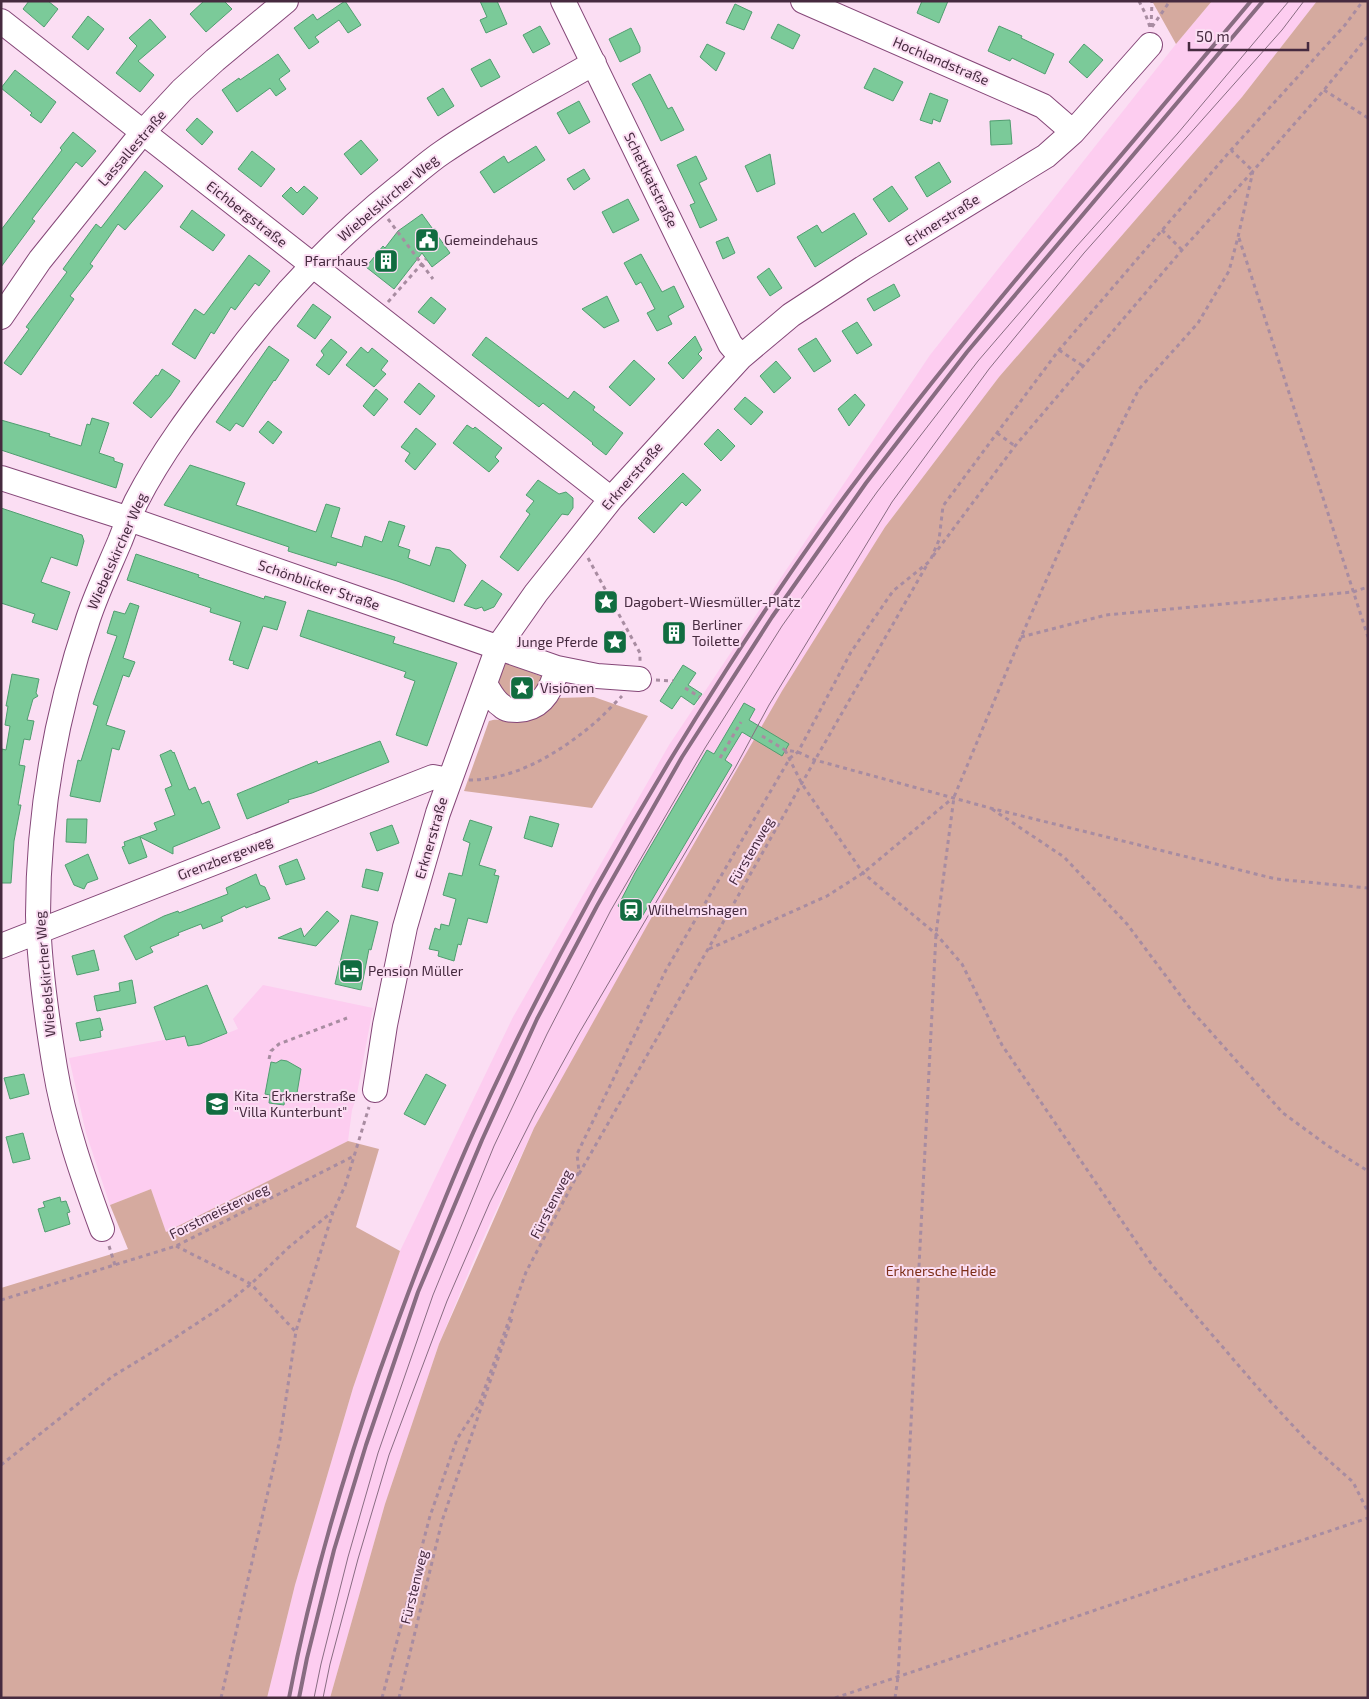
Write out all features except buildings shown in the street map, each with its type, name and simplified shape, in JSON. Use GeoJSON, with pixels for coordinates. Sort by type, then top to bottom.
{"type":"FeatureCollection","features":[{"type":"Feature","properties":{"kind":"street","name":"Lassallestraße"},"geometry":{"type":"LineString","coordinates":[[1,317],[52,245],[143,132],[182,90],[286,1]]}},
{"type":"Feature","properties":{"kind":"street","name":"Schettkatstraße"},"geometry":{"type":"LineString","coordinates":[[563,1],[730,344],[741,357]]}},
{"type":"Feature","properties":{"kind":"street","name":"Hochlandstraße"},"geometry":{"type":"LineString","coordinates":[[803,1],[1043,106],[1073,132]]}},
{"type":"Feature","properties":{"kind":"street","name":"Eichbergstraße"},"geometry":{"type":"LineString","coordinates":[[1,21],[311,266],[611,499]]}},
{"type":"Feature","properties":{"kind":"street","name":"Erknerstraße"},"geometry":{"type":"LineString","coordinates":[[375,1090],[385,1025],[405,927],[449,780],[498,647],[536,593],[611,499],[741,357],[791,314],[1046,156],[1073,132],[1150,38]]}},
{"type":"Feature","properties":{"kind":"street","name":"Wiebelskircher Weg"},"geometry":{"type":"LineString","coordinates":[[102,1229],[71,1134],[55,1070],[43,978],[38,916],[42,830],[59,721],[74,664],[105,573],[137,500],[170,445],[250,336],[311,266],[377,205],[441,153],[594,63]]}},
{"type":"Feature","properties":{"kind":"street","name":"Schönblicker Straße"},"geometry":{"type":"LineString","coordinates":[[1,478],[129,520],[557,668],[597,676],[639,679]]}},
{"type":"Feature","properties":{"kind":"street"},"geometry":{"type":"LineString","coordinates":[[485,684],[494,699],[502,707],[510,710],[523,710],[544,699],[550,689],[557,668]]}},
{"type":"Feature","properties":{"kind":"street","name":"Grenzbergeweg"},"geometry":{"type":"LineString","coordinates":[[1,946],[433,777],[449,780]]}},
{"type":"Feature","properties":{"kind":"path"},"geometry":{"type":"LineString","coordinates":[[1139,1],[1145,13],[1150,38]]}},
{"type":"Feature","properties":{"kind":"path"},"geometry":{"type":"LineString","coordinates":[[1150,38],[1170,1]]}},
{"type":"Feature","properties":{"kind":"path"},"geometry":{"type":"LineString","coordinates":[[930,561],[938,540],[944,506],[1059,350],[1231,150],[1345,25],[1363,1]]}},
{"type":"Feature","properties":{"kind":"path"},"geometry":{"type":"LineString","coordinates":[[1150,38],[1152,2]]}},
{"type":"Feature","properties":{"kind":"path"},"geometry":{"type":"LineString","coordinates":[[382,1698],[430,1516],[457,1439],[479,1405],[526,1272],[579,1172],[577,1154],[666,970],[790,758],[798,752],[851,652],[894,591],[930,561],[1015,446],[1182,250],[1324,90],[1368,36]]}},
{"type":"Feature","properties":{"kind":"path"},"geometry":{"type":"LineString","coordinates":[[1324,90],[1368,118]]}},
{"type":"Feature","properties":{"kind":"path"},"geometry":{"type":"LineString","coordinates":[[1231,150],[1253,171]]}},
{"type":"Feature","properties":{"kind":"path"},"geometry":{"type":"LineString","coordinates":[[895,1698],[898,1677],[936,934],[954,797],[1021,637],[1069,529],[1139,389],[1198,322],[1229,271],[1253,171]]}},
{"type":"Feature","properties":{"kind":"path"},"geometry":{"type":"LineString","coordinates":[[377,205],[433,279]]}},
{"type":"Feature","properties":{"kind":"path"},"geometry":{"type":"LineString","coordinates":[[1162,230],[1182,250]]}},
{"type":"Feature","properties":{"kind":"path"},"geometry":{"type":"LineString","coordinates":[[1238,237],[1368,637]]}},
{"type":"Feature","properties":{"kind":"path"},"geometry":{"type":"LineString","coordinates":[[377,316],[426,259]]}},
{"type":"Feature","properties":{"kind":"path"},"geometry":{"type":"LineString","coordinates":[[1059,350],[1083,366]]}},
{"type":"Feature","properties":{"kind":"path"},"geometry":{"type":"LineString","coordinates":[[997,433],[1015,446]]}},
{"type":"Feature","properties":{"kind":"path"},"geometry":{"type":"LineString","coordinates":[[449,780],[484,780],[518,771],[541,759],[592,726],[639,679],[640,653],[585,554],[574,545]]}},
{"type":"Feature","properties":{"kind":"path","name":"Fürstenweg"},"geometry":{"type":"LineString","coordinates":[[399,1698],[442,1520],[528,1273],[588,1156],[930,561]]}},
{"type":"Feature","properties":{"kind":"path"},"geometry":{"type":"LineString","coordinates":[[1021,637],[1106,615],[1353,592],[1368,587]]}},
{"type":"Feature","properties":{"kind":"path"},"geometry":{"type":"LineString","coordinates":[[685,688],[700,697]]}},
{"type":"Feature","properties":{"kind":"path"},"geometry":{"type":"LineString","coordinates":[[720,758],[741,722]]}},
{"type":"Feature","properties":{"kind":"path"},"geometry":{"type":"LineString","coordinates":[[762,736],[786,750],[798,752],[815,760],[990,808],[1276,879],[1368,888]]}},
{"type":"Feature","properties":{"kind":"path"},"geometry":{"type":"LineString","coordinates":[[786,750],[802,784],[863,873],[936,934],[962,964],[1002,1045],[1152,1265],[1258,1388],[1303,1436],[1352,1482],[1368,1512]]}},
{"type":"Feature","properties":{"kind":"path"},"geometry":{"type":"LineString","coordinates":[[708,949],[827,896],[863,873],[954,797]]}},
{"type":"Feature","properties":{"kind":"path"},"geometry":{"type":"LineString","coordinates":[[990,808],[1064,857],[1127,924],[1192,1011],[1283,1113],[1368,1172]]}},
{"type":"Feature","properties":{"kind":"path"},"geometry":{"type":"LineString","coordinates":[[269,1059],[271,1051],[279,1044],[347,1018]]}},
{"type":"Feature","properties":{"kind":"path"},"geometry":{"type":"LineString","coordinates":[[221,1698],[280,1439],[296,1332],[333,1212],[346,1186],[375,1090]]}},
{"type":"Feature","properties":{"kind":"path","name":"Forstmeisterweg"},"geometry":{"type":"LineString","coordinates":[[1,1300],[176,1246],[354,1156]]}},
{"type":"Feature","properties":{"kind":"path"},"geometry":{"type":"LineString","coordinates":[[1,1465],[112,1376],[161,1347],[251,1284],[288,1248],[333,1212]]}},
{"type":"Feature","properties":{"kind":"path"},"geometry":{"type":"LineString","coordinates":[[176,1246],[251,1284],[296,1332]]}},
{"type":"Feature","properties":{"kind":"path"},"geometry":{"type":"LineString","coordinates":[[835,1698],[1368,1518]]}},
{"type":"Feature","properties":{"kind":"shaded area"},"geometry":{"type":"Polygon","coordinates":[[[1212,1],[1317,1],[1242,97],[999,377],[885,527],[534,1128],[477,1252],[439,1344],[385,1504],[330,1698],[267,1698],[295,1585],[353,1388],[400,1251],[513,1017],[669,745],[930,355],[1212,1]]]}},
{"type":"Feature","properties":{"kind":"shaded area","name":"Kita - Erknerstraße \"Villa Kunterbunt\""},"geometry":{"type":"Polygon","coordinates":[[[263,985],[373,1008],[356,1099],[352,1110],[348,1141],[166,1233],[151,1189],[110,1205],[86,1133],[69,1058],[185,1036],[188,1046],[200,1044],[238,1029],[233,1019],[263,985]]]}},
{"type":"Feature","properties":{"kind":"green space"},"geometry":{"type":"Polygon","coordinates":[[[1152,1],[1212,1],[1176,44],[1152,1]]]}},
{"type":"Feature","properties":{"kind":"green space","name":"Erknersche Heide"},"geometry":{"type":"Polygon","coordinates":[[[1317,1],[1368,1],[1368,1698],[330,1698],[385,1504],[439,1344],[534,1128],[654,913],[782,691],[885,527],[999,377],[1242,97],[1317,1]]]}},
{"type":"Feature","properties":{"kind":"green space"},"geometry":{"type":"Polygon","coordinates":[[[504,662],[543,677],[529,700],[509,699],[495,685],[504,662]]]}},
{"type":"Feature","properties":{"kind":"green space"},"geometry":{"type":"Polygon","coordinates":[[[594,697],[648,716],[592,808],[464,791],[489,721],[517,722],[531,720],[543,714],[557,698],[594,697]]]}},
{"type":"Feature","properties":{"kind":"green space"},"geometry":{"type":"Polygon","coordinates":[[[348,1141],[379,1149],[356,1227],[400,1251],[353,1388],[295,1585],[267,1698],[1,1698],[1,1288],[128,1249],[110,1205],[151,1189],[166,1232],[348,1141]]]}},
{"type":"Feature","properties":{"kind":"tram line"},"geometry":{"type":"LineString","coordinates":[[314,1698],[348,1557],[378,1453],[433,1295],[494,1146],[547,1034],[611,910],[705,748],[782,626],[877,492],[978,361],[1076,247],[1178,133],[1289,1]]}},
{"type":"Feature","properties":{"kind":"tram line"},"geometry":{"type":"LineString","coordinates":[[323,1698],[330,1664],[358,1559],[389,1455],[447,1301],[490,1202],[535,1113],[578,1035],[735,768],[769,705],[892,502],[989,369],[1084,253],[1282,30],[1304,1]]}},
{"type":"Feature","properties":{"kind":"railway"},"geometry":{"type":"LineString","coordinates":[[289,1698],[297,1657],[328,1534],[352,1453],[401,1312],[473,1133],[529,1014],[590,898],[656,784],[725,672],[791,572],[842,500],[967,339],[1251,1]]}},
{"type":"Feature","properties":{"kind":"railway"},"geometry":{"type":"LineString","coordinates":[[299,1698],[334,1550],[366,1445],[418,1292],[482,1140],[537,1019],[597,906],[682,757],[772,617],[866,483],[967,352],[1263,1]]}},
{"type":"Feature","properties":{"kind":"place","name":"Gemeindehaus"},"geometry":{"type":"Point","coordinates":[427,240]}},
{"type":"Feature","properties":{"kind":"place","name":"Pfarrhaus"},"geometry":{"type":"Point","coordinates":[386,261]}},
{"type":"Feature","properties":{"kind":"place","name":"Dagobert-Wiesmüller-Platz"},"geometry":{"type":"Point","coordinates":[606,602]}},
{"type":"Feature","properties":{"kind":"place","name":"Berliner Toilette"},"geometry":{"type":"Point","coordinates":[674,633]}},
{"type":"Feature","properties":{"kind":"place","name":"Junge Pferde"},"geometry":{"type":"Point","coordinates":[615,642]}},
{"type":"Feature","properties":{"kind":"place","name":"Visionen"},"geometry":{"type":"Point","coordinates":[522,688]}},
{"type":"Feature","properties":{"kind":"place","name":"Wilhelmshagen"},"geometry":{"type":"Point","coordinates":[631,910]}},
{"type":"Feature","properties":{"kind":"place","name":"Pension Müller"},"geometry":{"type":"Point","coordinates":[351,971]}},
{"type":"Feature","properties":{"kind":"place","name":"Kita - Erknerstraße \"Villa Kunterbunt\""},"geometry":{"type":"Point","coordinates":[217,1104]}}]}
